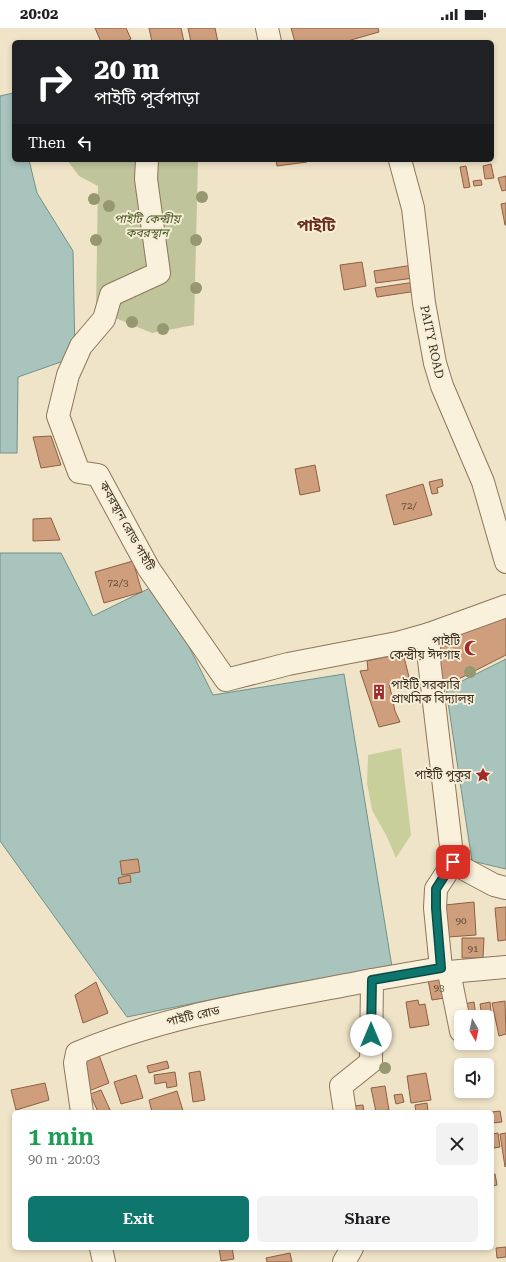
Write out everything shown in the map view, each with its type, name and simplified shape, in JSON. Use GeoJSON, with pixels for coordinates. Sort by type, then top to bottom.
{"type":"FeatureCollection","features":[{"type":"Feature","properties":{"kind":"street"},"geometry":{"type":"LineString","coordinates":[[266,28],[269,40]]}},
{"type":"Feature","properties":{"kind":"street","name":"কবরস্থান রোড পাইটি"},"geometry":{"type":"LineString","coordinates":[[147,162],[146,180],[159,273],[111,296],[104,319],[81,346],[68,375],[58,416],[79,472],[98,475],[149,569],[226,680],[288,664],[397,643],[429,634]]}},
{"type":"Feature","properties":{"kind":"street","name":"PAITY ROAD"},"geometry":{"type":"LineString","coordinates":[[401,162],[413,208],[424,303],[435,363],[442,386],[483,482],[506,562]]}},
{"type":"Feature","properties":{"kind":"street"},"geometry":{"type":"LineString","coordinates":[[455,1010],[445,970],[436,908],[436,889],[453,862],[429,660],[429,634],[506,606]]}},
{"type":"Feature","properties":{"kind":"street"},"geometry":{"type":"LineString","coordinates":[[453,862],[494,885],[506,888]]}},
{"type":"Feature","properties":{"kind":"street"},"geometry":{"type":"LineString","coordinates":[[345,1110],[341,1086],[371,1062],[372,980],[445,970],[506,968]]}},
{"type":"Feature","properties":{"kind":"street","name":"পাইটি রোড"},"geometry":{"type":"LineString","coordinates":[[82,1110],[75,1063],[78,1053],[108,1040],[181,1017],[372,980]]}},
{"type":"Feature","properties":{"kind":"street"},"geometry":{"type":"LineString","coordinates":[[101,1250],[104,1262]]}},
{"type":"Feature","properties":{"kind":"street"},"geometry":{"type":"LineString","coordinates":[[344,1262],[351,1250]]}},
{"type":"Feature","properties":{"kind":"green space","name":"পাইটি কেন্দ্রীয় কবরস্থান"},"geometry":{"type":"Polygon","coordinates":[[[68,162],[198,162],[194,325],[152,333],[96,310],[98,186],[79,176],[68,162]]]}},
{"type":"Feature","properties":{"kind":"green space"},"geometry":{"type":"Polygon","coordinates":[[[401,748],[411,835],[396,858],[387,837],[372,810],[367,783],[368,755],[401,748]]]}},
{"type":"Feature","properties":{"kind":"water"},"geometry":{"type":"Polygon","coordinates":[[[12,93],[12,162],[29,162],[37,193],[73,251],[75,357],[18,377],[17,453],[0,453],[0,96],[12,93]]]}},
{"type":"Feature","properties":{"kind":"water"},"geometry":{"type":"Polygon","coordinates":[[[0,553],[61,553],[93,616],[158,584],[213,695],[344,674],[392,967],[277,986],[127,1017],[0,841],[0,553]]]}},
{"type":"Feature","properties":{"kind":"water","name":"পাইটি পুকুর"},"geometry":{"type":"Polygon","coordinates":[[[506,659],[506,869],[472,861],[446,689],[506,659]]]}},
{"type":"Feature","properties":{"kind":"building"},"geometry":{"type":"Polygon","coordinates":[[[95,28],[126,28],[131,39],[129,40],[100,40],[95,28]]]}},
{"type":"Feature","properties":{"kind":"building"},"geometry":{"type":"Polygon","coordinates":[[[149,28],[181,28],[184,40],[152,40],[149,28]]]}},
{"type":"Feature","properties":{"kind":"building"},"geometry":{"type":"Polygon","coordinates":[[[188,28],[215,28],[218,40],[191,40],[188,28]]]}},
{"type":"Feature","properties":{"kind":"building"},"geometry":{"type":"Polygon","coordinates":[[[291,28],[378,28],[379,32],[351,40],[294,40],[291,28]]]}},
{"type":"Feature","properties":{"kind":"building"},"geometry":{"type":"Polygon","coordinates":[[[276,162],[307,162],[277,166],[276,162]]]}},
{"type":"Feature","properties":{"kind":"building"},"geometry":{"type":"Polygon","coordinates":[[[491,164],[494,178],[485,179],[483,166],[491,164]]]}},
{"type":"Feature","properties":{"kind":"building"},"geometry":{"type":"Polygon","coordinates":[[[466,166],[470,187],[464,188],[460,167],[466,166]]]}},
{"type":"Feature","properties":{"kind":"building"},"geometry":{"type":"Polygon","coordinates":[[[506,176],[506,190],[502,191],[498,178],[506,176]]]}},
{"type":"Feature","properties":{"kind":"building"},"geometry":{"type":"Polygon","coordinates":[[[481,180],[482,185],[474,186],[473,181],[481,180]]]}},
{"type":"Feature","properties":{"kind":"building"},"geometry":{"type":"Polygon","coordinates":[[[506,203],[506,225],[505,225],[501,204],[506,203]]]}},
{"type":"Feature","properties":{"kind":"building"},"geometry":{"type":"Polygon","coordinates":[[[362,262],[366,286],[344,290],[340,265],[362,262]]]}},
{"type":"Feature","properties":{"kind":"building"},"geometry":{"type":"Polygon","coordinates":[[[413,265],[414,278],[376,283],[374,271],[413,265]]]}},
{"type":"Feature","properties":{"kind":"building"},"geometry":{"type":"Polygon","coordinates":[[[415,282],[417,291],[377,297],[375,288],[415,282]]]}},
{"type":"Feature","properties":{"kind":"building"},"geometry":{"type":"Polygon","coordinates":[[[51,436],[61,465],[41,468],[33,437],[51,436]]]}},
{"type":"Feature","properties":{"kind":"building"},"geometry":{"type":"Polygon","coordinates":[[[315,465],[320,491],[300,495],[295,469],[315,465]]]}},
{"type":"Feature","properties":{"kind":"building"},"geometry":{"type":"Polygon","coordinates":[[[442,479],[443,486],[437,488],[438,493],[432,494],[429,482],[442,479]]]}},
{"type":"Feature","properties":{"kind":"building"},"geometry":{"type":"Polygon","coordinates":[[[423,484],[432,515],[394,525],[386,495],[423,484]]]}},
{"type":"Feature","properties":{"kind":"building"},"geometry":{"type":"Polygon","coordinates":[[[51,518],[60,540],[33,541],[33,519],[51,518]]]}},
{"type":"Feature","properties":{"kind":"building"},"geometry":{"type":"Polygon","coordinates":[[[133,561],[142,592],[104,603],[95,572],[133,561]]]}},
{"type":"Feature","properties":{"kind":"building","name":"পাইটি কেন্দ্রীয় ঈদগাহ"},"geometry":{"type":"Polygon","coordinates":[[[506,618],[506,655],[439,689],[440,640],[506,618]]]}},
{"type":"Feature","properties":{"kind":"building","name":"পাইটি সরকারি প্রাথমিক বিদ্যালয়"},"geometry":{"type":"Polygon","coordinates":[[[403,653],[409,677],[389,683],[395,711],[400,722],[379,727],[360,671],[368,670],[367,661],[403,653]]]}},
{"type":"Feature","properties":{"kind":"building"},"geometry":{"type":"Polygon","coordinates":[[[138,859],[140,872],[122,875],[120,861],[138,859]]]}},
{"type":"Feature","properties":{"kind":"building"},"geometry":{"type":"Polygon","coordinates":[[[130,875],[131,882],[119,884],[118,878],[130,875]]]}},
{"type":"Feature","properties":{"kind":"building"},"geometry":{"type":"Polygon","coordinates":[[[474,902],[476,935],[448,937],[445,905],[474,902]]]}},
{"type":"Feature","properties":{"kind":"building"},"geometry":{"type":"Polygon","coordinates":[[[506,907],[506,940],[498,941],[495,908],[506,907]]]}},
{"type":"Feature","properties":{"kind":"building"},"geometry":{"type":"Polygon","coordinates":[[[462,938],[484,938],[483,958],[462,958],[462,938]]]}},
{"type":"Feature","properties":{"kind":"building"},"geometry":{"type":"Polygon","coordinates":[[[427,975],[447,976],[451,997],[432,1000],[427,975]]]}},
{"type":"Feature","properties":{"kind":"building"},"geometry":{"type":"Polygon","coordinates":[[[96,982],[108,1013],[83,1023],[75,995],[96,982]]]}},
{"type":"Feature","properties":{"kind":"building"},"geometry":{"type":"Polygon","coordinates":[[[418,1000],[419,1005],[425,1004],[429,1025],[410,1028],[406,1002],[418,1000]]]}},
{"type":"Feature","properties":{"kind":"building"},"geometry":{"type":"Polygon","coordinates":[[[505,1001],[506,1034],[499,1036],[492,1003],[505,1001]]]}},
{"type":"Feature","properties":{"kind":"building"},"geometry":{"type":"Polygon","coordinates":[[[474,1002],[475,1010],[464,1010],[463,1004],[474,1002]]]}},
{"type":"Feature","properties":{"kind":"building"},"geometry":{"type":"Polygon","coordinates":[[[490,1002],[491,1010],[481,1010],[480,1004],[490,1002]]]}},
{"type":"Feature","properties":{"kind":"building"},"geometry":{"type":"Polygon","coordinates":[[[99,1055],[109,1083],[89,1091],[78,1063],[99,1055]]]}},
{"type":"Feature","properties":{"kind":"building"},"geometry":{"type":"Polygon","coordinates":[[[167,1061],[169,1068],[149,1073],[147,1066],[167,1061]]]}},
{"type":"Feature","properties":{"kind":"building"},"geometry":{"type":"Polygon","coordinates":[[[200,1071],[205,1100],[193,1102],[189,1073],[200,1071]]]}},
{"type":"Feature","properties":{"kind":"building"},"geometry":{"type":"Polygon","coordinates":[[[175,1072],[177,1086],[167,1088],[166,1082],[155,1084],[154,1075],[175,1072]]]}},
{"type":"Feature","properties":{"kind":"building"},"geometry":{"type":"Polygon","coordinates":[[[426,1073],[431,1100],[411,1103],[407,1076],[426,1073]]]}},
{"type":"Feature","properties":{"kind":"building"},"geometry":{"type":"Polygon","coordinates":[[[136,1075],[143,1098],[121,1104],[114,1082],[136,1075]]]}},
{"type":"Feature","properties":{"kind":"building"},"geometry":{"type":"Polygon","coordinates":[[[45,1083],[49,1100],[16,1110],[11,1090],[45,1083]]]}},
{"type":"Feature","properties":{"kind":"building"},"geometry":{"type":"Polygon","coordinates":[[[385,1086],[389,1110],[376,1110],[371,1088],[385,1086]]]}},
{"type":"Feature","properties":{"kind":"building"},"geometry":{"type":"Polygon","coordinates":[[[101,1090],[110,1110],[97,1110],[90,1094],[101,1090]]]}},
{"type":"Feature","properties":{"kind":"building"},"geometry":{"type":"Polygon","coordinates":[[[177,1091],[183,1110],[152,1110],[149,1100],[177,1091]]]}},
{"type":"Feature","properties":{"kind":"building"},"geometry":{"type":"Polygon","coordinates":[[[402,1094],[404,1102],[396,1104],[394,1095],[402,1094]]]}},
{"type":"Feature","properties":{"kind":"building"},"geometry":{"type":"Polygon","coordinates":[[[427,1103],[428,1110],[416,1110],[415,1105],[427,1103]]]}},
{"type":"Feature","properties":{"kind":"building"},"geometry":{"type":"Polygon","coordinates":[[[363,1105],[364,1110],[349,1110],[352,1106],[363,1105]]]}},
{"type":"Feature","properties":{"kind":"building"},"geometry":{"type":"Polygon","coordinates":[[[500,1111],[502,1122],[494,1123],[494,1112],[500,1111]]]}},
{"type":"Feature","properties":{"kind":"building"},"geometry":{"type":"Polygon","coordinates":[[[498,1133],[500,1147],[494,1148],[494,1134],[498,1133]]]}},
{"type":"Feature","properties":{"kind":"building"},"geometry":{"type":"Polygon","coordinates":[[[506,1133],[506,1166],[505,1167],[500,1134],[506,1133]]]}},
{"type":"Feature","properties":{"kind":"building"},"geometry":{"type":"Polygon","coordinates":[[[494,1174],[495,1174],[497,1185],[494,1186],[494,1174]]]}},
{"type":"Feature","properties":{"kind":"building"},"geometry":{"type":"Polygon","coordinates":[[[506,1247],[506,1257],[497,1258],[496,1248],[506,1247]]]}},
{"type":"Feature","properties":{"kind":"building"},"geometry":{"type":"Polygon","coordinates":[[[219,1250],[232,1250],[234,1259],[221,1261],[219,1250]]]}},
{"type":"Feature","properties":{"kind":"building"},"geometry":{"type":"Polygon","coordinates":[[[290,1253],[292,1262],[267,1262],[266,1258],[290,1253]]]}},
{"type":"Feature","properties":{"kind":"place","name":"পাইটি কেন্দ্রীয় ঈদগাহ"},"geometry":{"type":"Point","coordinates":[472,648]}},
{"type":"Feature","properties":{"kind":"place","name":"পাইটি সরকারি প্রাথমিক বিদ্যালয়"},"geometry":{"type":"Point","coordinates":[379,692]}},
{"type":"Feature","properties":{"kind":"place","name":"পাইটি পুকুর"},"geometry":{"type":"Point","coordinates":[483,775]}},
{"type":"Feature","properties":{"kind":"district","name":"পাইটি"},"geometry":{"type":"Point","coordinates":[316,225]}},
{"type":"Feature","properties":{"kind":"route"},"geometry":{"type":"LineString","coordinates":[[371,1035],[372,980],[441,968],[436,908],[436,889],[453,862]]}}]}
